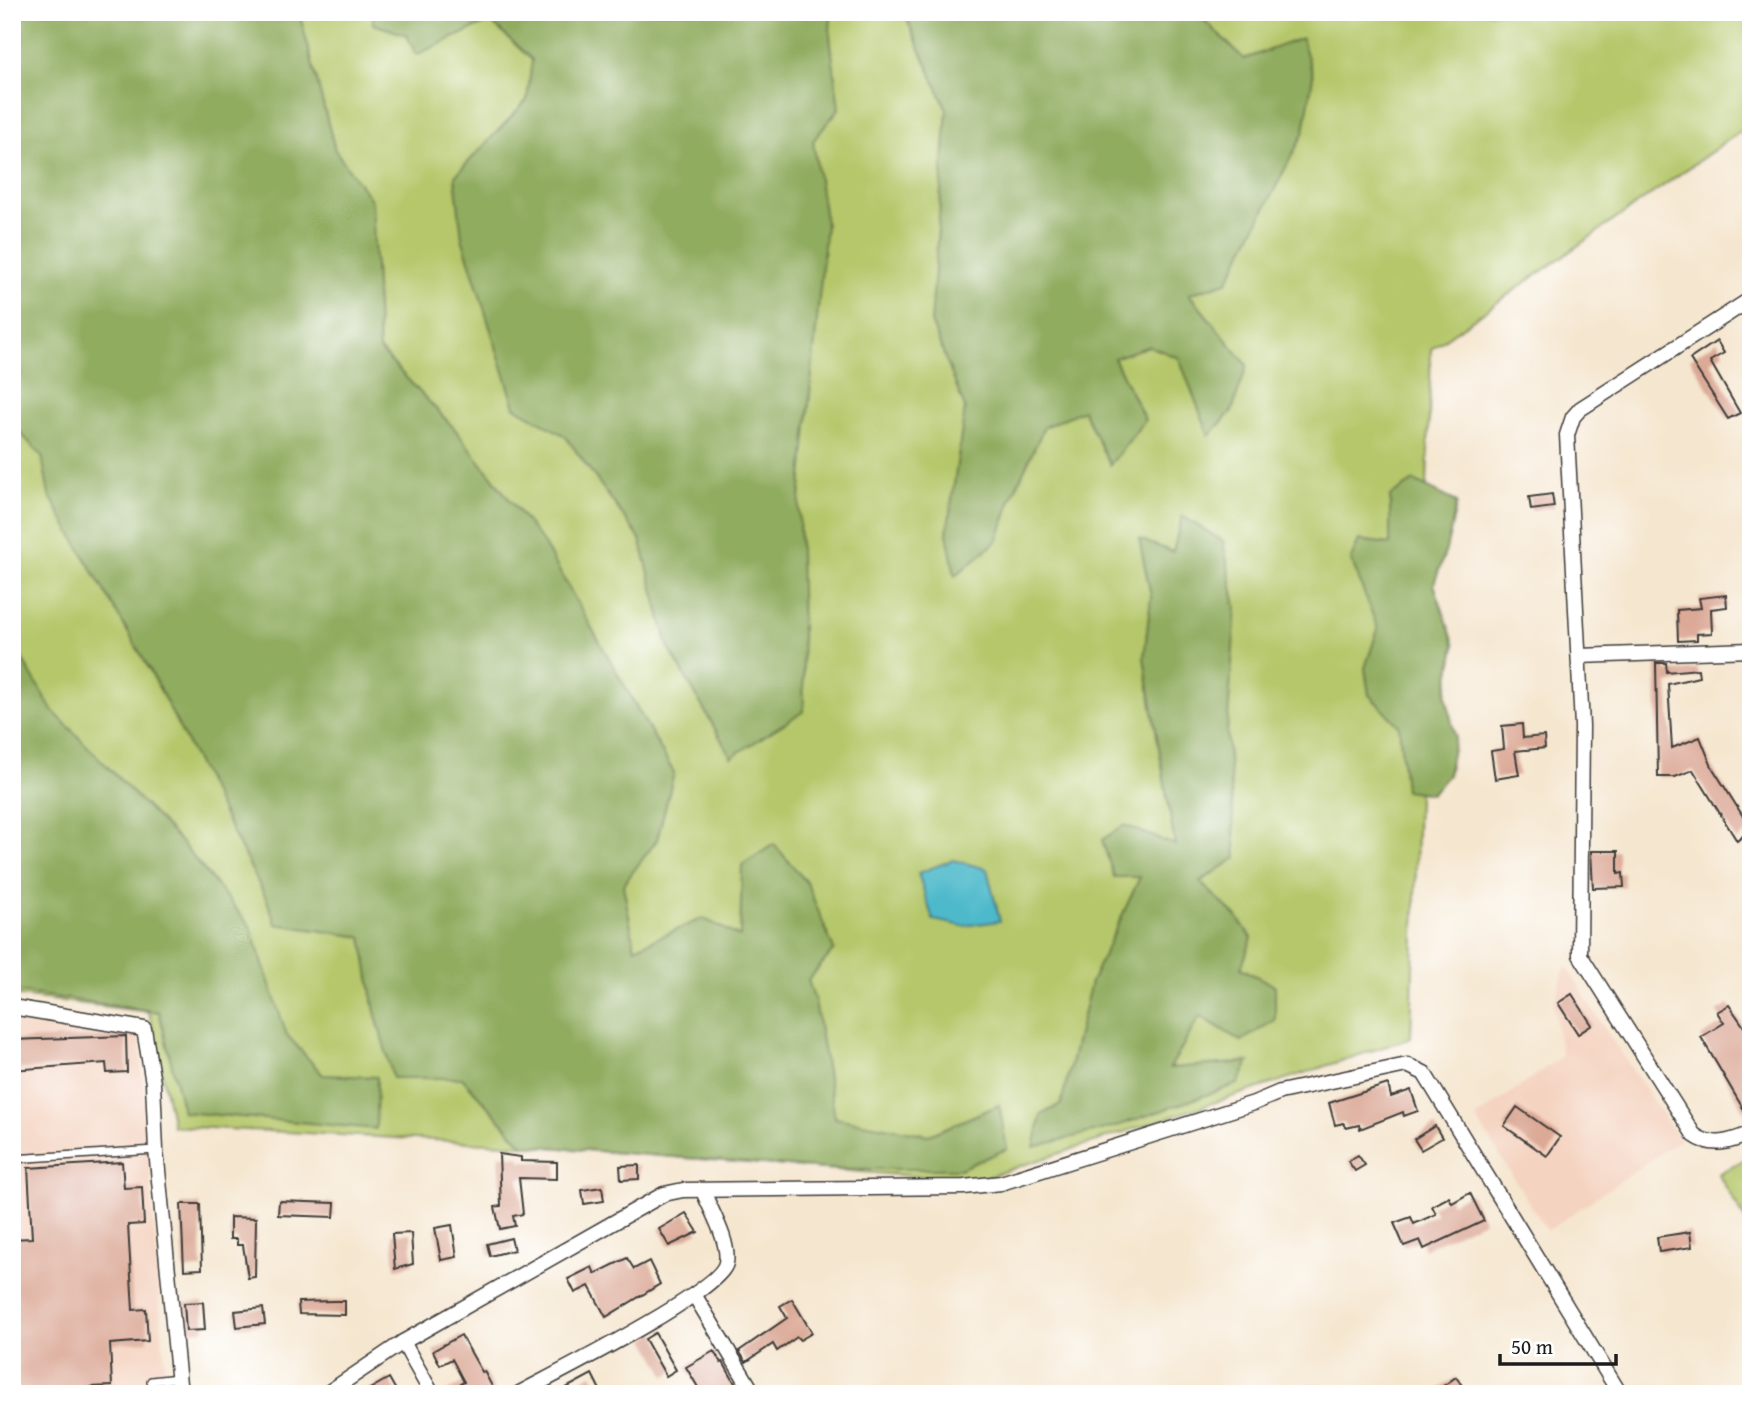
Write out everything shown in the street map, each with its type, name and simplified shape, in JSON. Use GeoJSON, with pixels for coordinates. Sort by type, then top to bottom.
{"type":"FeatureCollection","features":[{"type":"Feature","properties":{"kind":"street"},"geometry":{"type":"LineString","coordinates":[[1751,299],[1580,409],[1569,426],[1582,726],[1580,955],[1694,1135],[1703,1142],[1713,1143],[1751,1133]]}},
{"type":"Feature","properties":{"kind":"street"},"geometry":{"type":"LineString","coordinates":[[1579,656],[1751,650]]}},
{"type":"Feature","properties":{"kind":"street"},"geometry":{"type":"LineString","coordinates":[[12,1007],[144,1029],[153,1083],[156,1150],[180,1394]]}},
{"type":"Feature","properties":{"kind":"street"},"geometry":{"type":"LineString","coordinates":[[326,1394],[403,1342],[664,1195],[682,1190],[964,1187],[1001,1183],[1254,1103],[1280,1092],[1407,1065],[1424,1073],[1620,1394]]}},
{"type":"Feature","properties":{"kind":"street"},"geometry":{"type":"LineString","coordinates":[[518,1394],[695,1296],[722,1274],[727,1260],[703,1191]]}},
{"type":"Feature","properties":{"kind":"street"},"geometry":{"type":"LineString","coordinates":[[695,1296],[754,1394]]}},
{"type":"Feature","properties":{"kind":"street"},"geometry":{"type":"LineString","coordinates":[[403,1342],[432,1394]]}},
{"type":"Feature","properties":{"kind":"lane"},"geometry":{"type":"LineString","coordinates":[[12,1159],[156,1150]]}},
{"type":"Feature","properties":{"kind":"lane"},"geometry":{"type":"LineString","coordinates":[[151,1381],[178,1378]]}},
{"type":"Feature","properties":{"kind":"shaded area"},"geometry":{"type":"Polygon","coordinates":[[[1566,965],[1603,1026],[1680,1140],[1547,1231],[1476,1118],[1562,1056],[1553,1005],[1566,965]]]}},
{"type":"Feature","properties":{"kind":"shaded area"},"geometry":{"type":"Polygon","coordinates":[[[12,1015],[139,1034],[167,1394],[12,1394],[12,1015]]]}},
{"type":"Feature","properties":{"kind":"green space"},"geometry":{"type":"Polygon","coordinates":[[[12,12],[1751,12],[1751,124],[1431,349],[1411,1038],[975,1181],[523,1145],[173,1126],[149,1012],[12,995],[12,12]]]}},
{"type":"Feature","properties":{"kind":"green space"},"geometry":{"type":"Polygon","coordinates":[[[12,12],[299,12],[335,150],[372,201],[379,349],[454,428],[544,544],[674,773],[657,840],[623,885],[635,948],[703,918],[740,937],[742,865],[774,844],[807,883],[834,950],[808,980],[815,1001],[835,1118],[929,1135],[999,1105],[1007,1149],[960,1169],[825,1169],[523,1145],[462,1078],[393,1078],[375,1012],[362,937],[276,924],[266,898],[152,674],[49,495],[42,456],[12,424],[12,12]]]}},
{"type":"Feature","properties":{"kind":"green space"},"geometry":{"type":"Polygon","coordinates":[[[373,12],[831,12],[830,36],[839,109],[813,141],[826,225],[799,510],[804,711],[731,757],[668,646],[640,539],[565,436],[515,407],[462,238],[455,176],[527,100],[532,60],[490,21],[416,55],[407,35],[373,24],[373,12]]]}},
{"type":"Feature","properties":{"kind":"green space"},"geometry":{"type":"Polygon","coordinates":[[[907,12],[1196,12],[1244,59],[1302,38],[1313,76],[1304,132],[1227,282],[1189,294],[1247,365],[1232,411],[1209,436],[1179,358],[1149,346],[1114,358],[1145,420],[1110,465],[1083,410],[1044,427],[1011,499],[998,540],[955,576],[947,533],[965,408],[931,322],[947,110],[905,15],[907,12]]]}},
{"type":"Feature","properties":{"kind":"green space"},"geometry":{"type":"Polygon","coordinates":[[[1414,481],[1457,502],[1446,550],[1434,584],[1455,646],[1446,695],[1455,737],[1448,775],[1431,794],[1405,790],[1399,726],[1369,695],[1365,668],[1378,629],[1351,559],[1359,540],[1390,544],[1390,496],[1414,481]]]}},
{"type":"Feature","properties":{"kind":"green space"},"geometry":{"type":"Polygon","coordinates":[[[1182,516],[1223,541],[1236,607],[1227,732],[1236,858],[1200,882],[1236,916],[1252,938],[1241,968],[1275,986],[1275,1020],[1241,1041],[1200,1016],[1170,1068],[1249,1062],[1238,1084],[1120,1125],[1034,1147],[1041,1115],[1061,1104],[1091,982],[1140,877],[1114,877],[1102,840],[1124,825],[1175,845],[1144,658],[1151,596],[1139,539],[1173,552],[1182,516]]]}},
{"type":"Feature","properties":{"kind":"green space"},"geometry":{"type":"Polygon","coordinates":[[[14,645],[52,710],[181,842],[250,926],[287,1035],[323,1075],[377,1077],[376,1129],[183,1112],[159,1012],[12,991],[14,645]]]}},
{"type":"Feature","properties":{"kind":"green space"},"geometry":{"type":"Polygon","coordinates":[[[1751,1156],[1751,1229],[1718,1174],[1751,1156]]]}},
{"type":"Feature","properties":{"kind":"water"},"geometry":{"type":"Polygon","coordinates":[[[953,860],[987,869],[1000,921],[963,926],[933,920],[918,873],[953,860]]]}},
{"type":"Feature","properties":{"kind":"building"},"geometry":{"type":"Polygon","coordinates":[[[1717,341],[1724,353],[1710,361],[1740,413],[1728,419],[1690,359],[1717,341]]]}},
{"type":"Feature","properties":{"kind":"building"},"geometry":{"type":"Polygon","coordinates":[[[1552,494],[1554,507],[1531,510],[1529,497],[1552,494]]]}},
{"type":"Feature","properties":{"kind":"building"},"geometry":{"type":"Polygon","coordinates":[[[1726,595],[1727,607],[1711,609],[1712,633],[1697,634],[1697,640],[1678,641],[1677,610],[1701,608],[1699,598],[1726,595]]]}},
{"type":"Feature","properties":{"kind":"building"},"geometry":{"type":"Polygon","coordinates":[[[1656,663],[1666,663],[1667,672],[1698,669],[1699,677],[1668,684],[1672,748],[1700,737],[1712,767],[1751,829],[1737,841],[1693,770],[1675,777],[1658,777],[1656,663]]]}},
{"type":"Feature","properties":{"kind":"building"},"geometry":{"type":"Polygon","coordinates":[[[1522,724],[1523,738],[1544,736],[1545,748],[1515,751],[1519,775],[1495,779],[1491,751],[1504,749],[1502,726],[1522,724]]]}},
{"type":"Feature","properties":{"kind":"building"},"geometry":{"type":"Polygon","coordinates":[[[1591,851],[1618,851],[1618,874],[1623,873],[1624,887],[1593,888],[1591,851]]]}},
{"type":"Feature","properties":{"kind":"building"},"geometry":{"type":"Polygon","coordinates":[[[1572,994],[1592,1025],[1578,1034],[1558,1003],[1572,994]]]}},
{"type":"Feature","properties":{"kind":"building"},"geometry":{"type":"Polygon","coordinates":[[[1729,1005],[1751,1037],[1751,1122],[1701,1037],[1724,1023],[1717,1012],[1729,1005]]]}},
{"type":"Feature","properties":{"kind":"building"},"geometry":{"type":"Polygon","coordinates":[[[126,1036],[127,1072],[107,1073],[106,1063],[12,1070],[12,1040],[126,1036]]]}},
{"type":"Feature","properties":{"kind":"building"},"geometry":{"type":"Polygon","coordinates":[[[1388,1084],[1391,1097],[1411,1090],[1418,1111],[1404,1116],[1403,1112],[1360,1129],[1359,1125],[1346,1128],[1344,1123],[1335,1125],[1329,1103],[1388,1084]]]}},
{"type":"Feature","properties":{"kind":"building"},"geometry":{"type":"Polygon","coordinates":[[[1517,1107],[1560,1137],[1547,1156],[1504,1126],[1517,1107]]]}},
{"type":"Feature","properties":{"kind":"building"},"geometry":{"type":"Polygon","coordinates":[[[1435,1126],[1442,1138],[1421,1150],[1414,1139],[1435,1126]]]}},
{"type":"Feature","properties":{"kind":"building"},"geometry":{"type":"Polygon","coordinates":[[[499,1154],[521,1157],[521,1161],[557,1162],[557,1179],[519,1178],[523,1214],[513,1216],[515,1226],[500,1229],[495,1207],[501,1206],[499,1154]]]}},
{"type":"Feature","properties":{"kind":"building"},"geometry":{"type":"Polygon","coordinates":[[[1358,1155],[1365,1165],[1355,1171],[1348,1161],[1358,1155]]]}},
{"type":"Feature","properties":{"kind":"building"},"geometry":{"type":"Polygon","coordinates":[[[122,1162],[124,1188],[142,1187],[144,1224],[128,1225],[133,1310],[146,1309],[148,1341],[110,1344],[112,1386],[91,1387],[91,1394],[12,1394],[12,1239],[32,1238],[28,1168],[122,1162]]]}},
{"type":"Feature","properties":{"kind":"building"},"geometry":{"type":"Polygon","coordinates":[[[639,1165],[639,1179],[621,1180],[620,1166],[639,1165]]]}},
{"type":"Feature","properties":{"kind":"building"},"geometry":{"type":"Polygon","coordinates":[[[602,1187],[604,1201],[584,1204],[582,1190],[602,1187]]]}},
{"type":"Feature","properties":{"kind":"building"},"geometry":{"type":"Polygon","coordinates":[[[1470,1193],[1484,1221],[1424,1249],[1420,1240],[1404,1246],[1394,1223],[1411,1217],[1414,1224],[1436,1214],[1432,1206],[1449,1197],[1452,1203],[1470,1193]]]}},
{"type":"Feature","properties":{"kind":"building"},"geometry":{"type":"Polygon","coordinates":[[[279,1201],[335,1203],[334,1217],[278,1215],[279,1201]]]}},
{"type":"Feature","properties":{"kind":"building"},"geometry":{"type":"Polygon","coordinates":[[[181,1204],[200,1204],[202,1269],[184,1270],[181,1204]]]}},
{"type":"Feature","properties":{"kind":"building"},"geometry":{"type":"Polygon","coordinates":[[[686,1213],[698,1232],[669,1246],[659,1229],[686,1213]]]}},
{"type":"Feature","properties":{"kind":"building"},"geometry":{"type":"Polygon","coordinates":[[[230,1217],[256,1218],[255,1277],[248,1278],[243,1245],[237,1245],[237,1239],[230,1239],[230,1217]]]}},
{"type":"Feature","properties":{"kind":"building"},"geometry":{"type":"Polygon","coordinates":[[[452,1225],[457,1257],[441,1260],[435,1228],[452,1225]]]}},
{"type":"Feature","properties":{"kind":"building"},"geometry":{"type":"Polygon","coordinates":[[[1690,1232],[1692,1247],[1659,1252],[1657,1237],[1690,1232]]]}},
{"type":"Feature","properties":{"kind":"building"},"geometry":{"type":"Polygon","coordinates":[[[411,1233],[413,1264],[395,1269],[392,1234],[411,1233]]]}},
{"type":"Feature","properties":{"kind":"building"},"geometry":{"type":"Polygon","coordinates":[[[511,1238],[514,1250],[490,1256],[487,1244],[511,1238]]]}},
{"type":"Feature","properties":{"kind":"building"},"geometry":{"type":"Polygon","coordinates":[[[627,1258],[634,1269],[649,1261],[660,1284],[606,1317],[589,1286],[575,1293],[568,1279],[592,1267],[595,1274],[627,1258]]]}},
{"type":"Feature","properties":{"kind":"building"},"geometry":{"type":"Polygon","coordinates":[[[792,1299],[812,1333],[800,1340],[797,1337],[777,1351],[773,1344],[746,1362],[739,1351],[787,1318],[780,1306],[792,1299]]]}},
{"type":"Feature","properties":{"kind":"building"},"geometry":{"type":"Polygon","coordinates":[[[345,1301],[345,1315],[299,1314],[298,1302],[345,1301]]]}},
{"type":"Feature","properties":{"kind":"building"},"geometry":{"type":"Polygon","coordinates":[[[203,1302],[205,1330],[186,1331],[184,1303],[203,1302]]]}},
{"type":"Feature","properties":{"kind":"building"},"geometry":{"type":"Polygon","coordinates":[[[263,1308],[265,1324],[237,1327],[235,1311],[263,1308]]]}},
{"type":"Feature","properties":{"kind":"building"},"geometry":{"type":"Polygon","coordinates":[[[655,1333],[676,1370],[666,1376],[645,1339],[655,1333]]]}},
{"type":"Feature","properties":{"kind":"building"},"geometry":{"type":"Polygon","coordinates":[[[461,1335],[496,1394],[442,1394],[464,1382],[452,1359],[440,1365],[433,1351],[461,1335]]]}},
{"type":"Feature","properties":{"kind":"building"},"geometry":{"type":"Polygon","coordinates":[[[714,1351],[741,1394],[702,1394],[686,1367],[714,1351]]]}},
{"type":"Feature","properties":{"kind":"building"},"geometry":{"type":"Polygon","coordinates":[[[592,1374],[602,1394],[555,1394],[592,1374]]]}},
{"type":"Feature","properties":{"kind":"building"},"geometry":{"type":"Polygon","coordinates":[[[1456,1377],[1468,1394],[1432,1394],[1456,1377]]]}},
{"type":"Feature","properties":{"kind":"building"},"geometry":{"type":"Polygon","coordinates":[[[389,1378],[398,1394],[361,1394],[389,1378]]]}}]}
